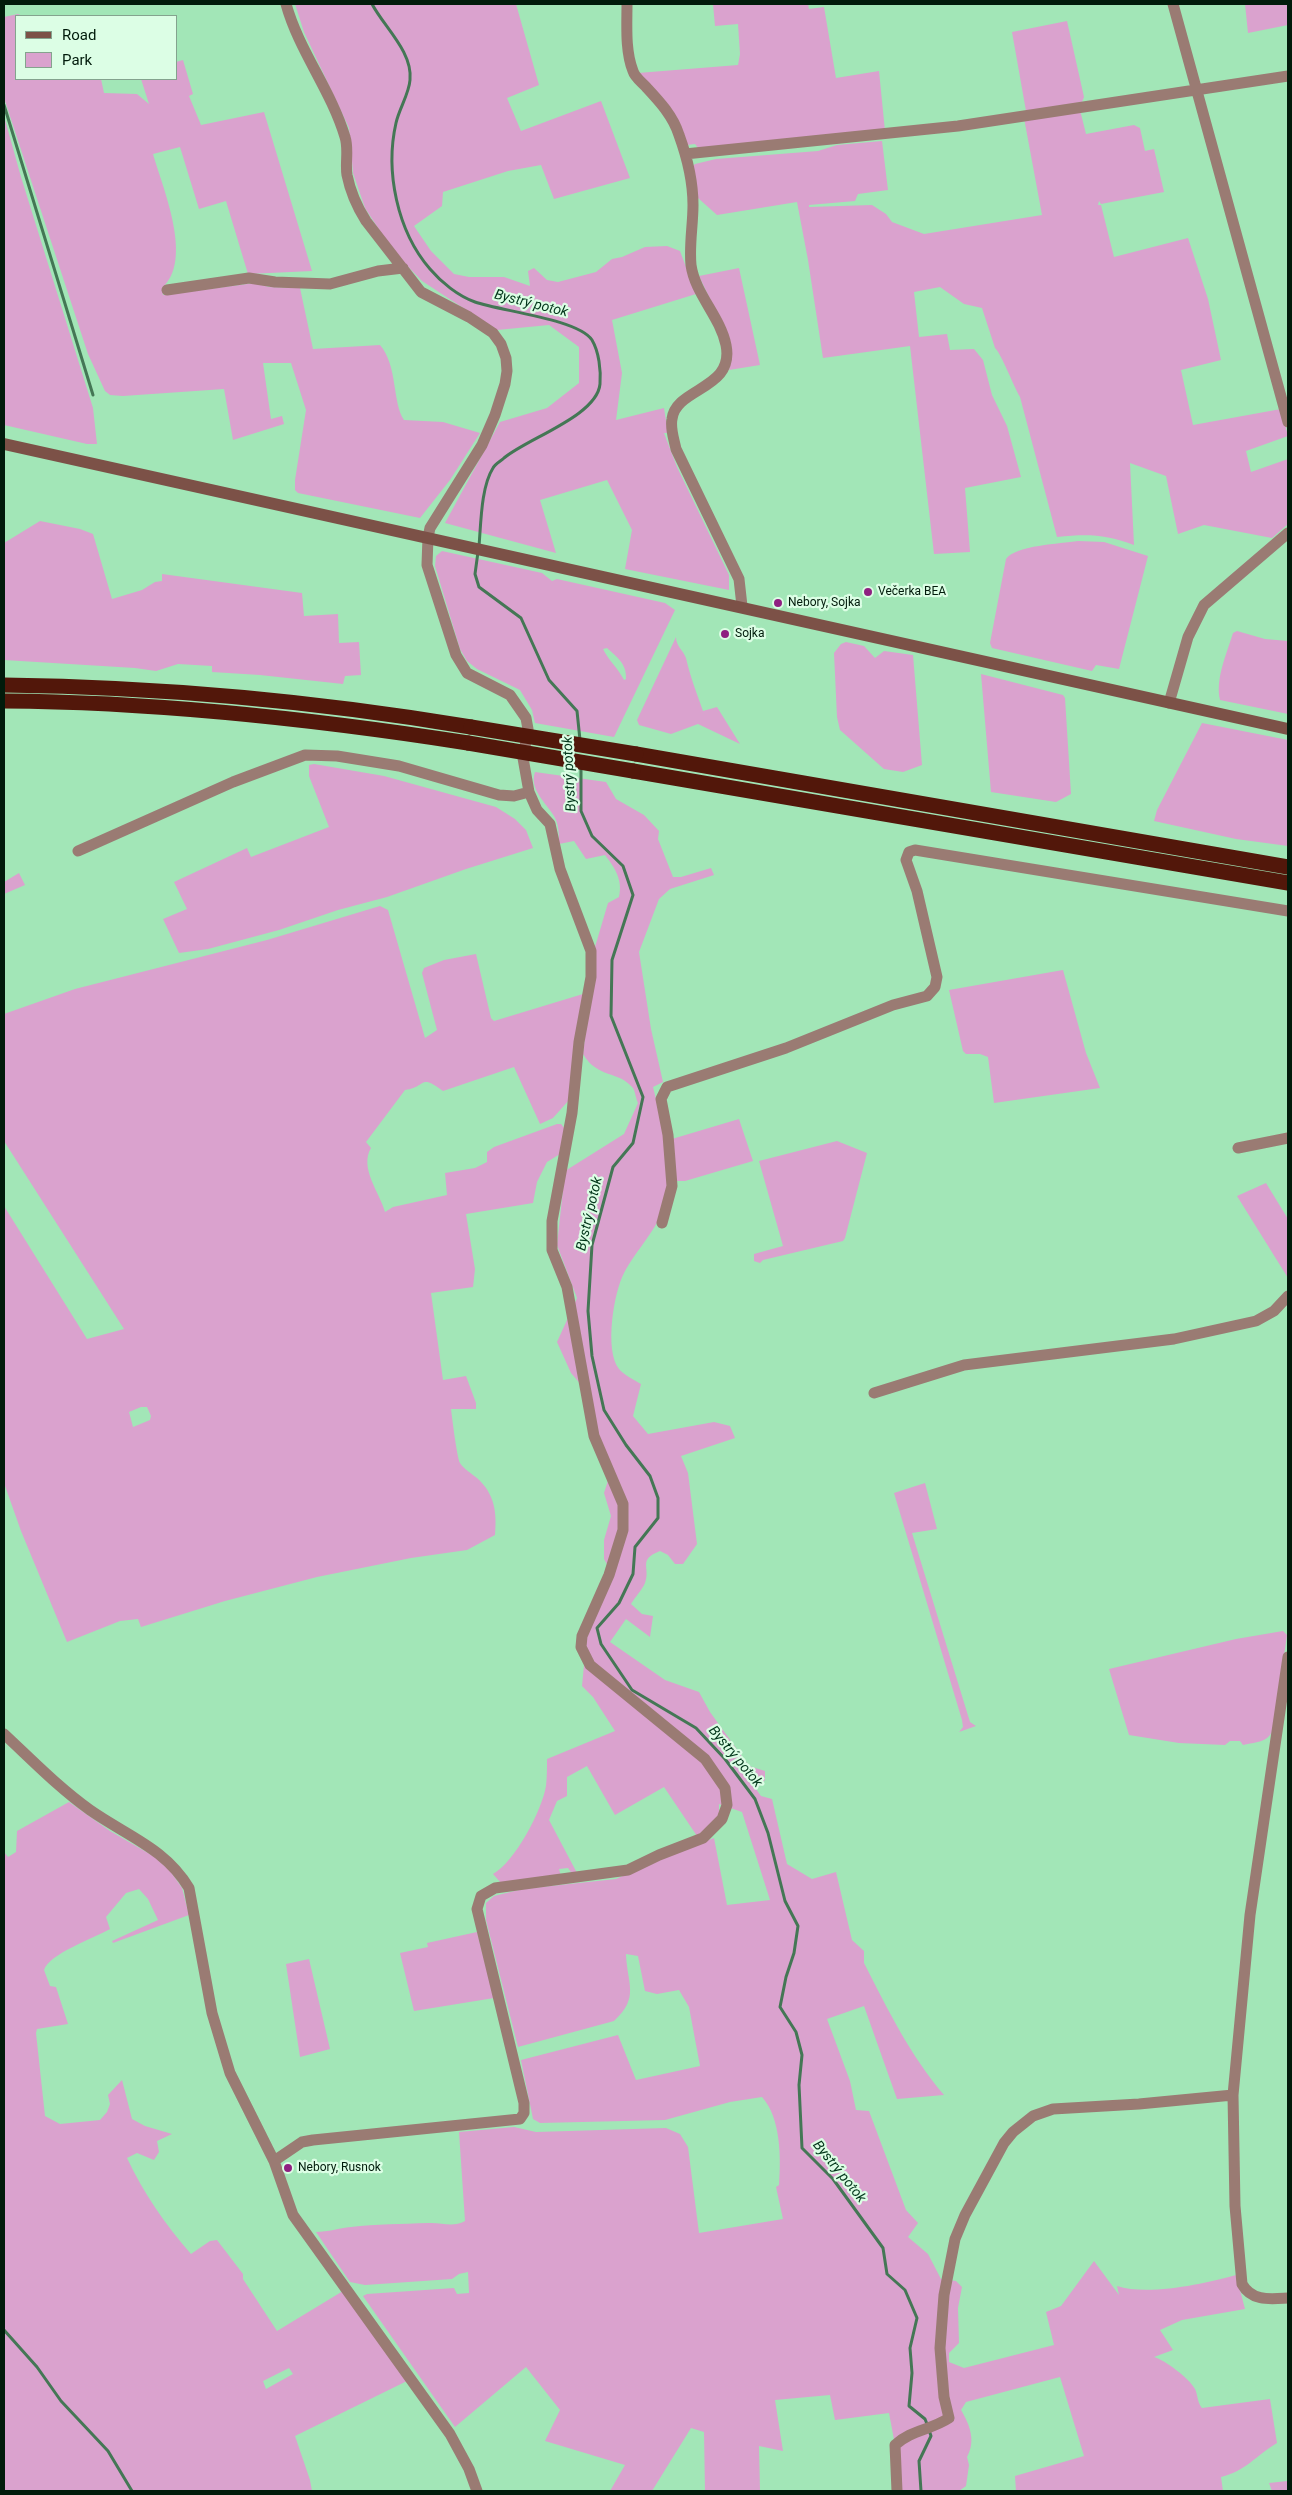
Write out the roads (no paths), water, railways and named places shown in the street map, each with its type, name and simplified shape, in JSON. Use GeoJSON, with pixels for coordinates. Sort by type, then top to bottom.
{"type":"FeatureCollection","features":[{"type":"Feature","properties":{"kind":"highway"},"geometry":{"type":"LineString","coordinates":[[4,685],[71,685],[231,696],[368,711],[636,754],[1288,867]]}},
{"type":"Feature","properties":{"kind":"highway"},"geometry":{"type":"LineString","coordinates":[[4,701],[71,701],[231,712],[298,718],[468,742],[1288,884]]}},
{"type":"Feature","properties":{"kind":"main road"},"geometry":{"type":"LineString","coordinates":[[4,444],[285,508],[428,537],[742,606],[1288,729]]}},
{"type":"Feature","properties":{"kind":"street"},"geometry":{"type":"LineString","coordinates":[[274,2161],[302,2142],[313,2140],[520,2119],[524,2112],[524,2103],[477,1909],[481,1896],[495,1888],[628,1870],[658,1855],[703,1838],[722,1819],[727,1805],[725,1788],[705,1759],[590,1665],[581,1647],[582,1636],[609,1575],[623,1530],[623,1504],[594,1436],[567,1287],[552,1250],[552,1221],[572,1114],[579,1042],[591,977],[591,950],[560,869],[550,824],[538,810],[529,792],[523,758],[528,728],[526,718],[510,695],[467,674],[456,655],[427,565],[430,528],[482,445],[495,414],[507,371],[501,344],[493,333],[469,317],[421,292],[358,209],[347,174],[346,139],[328,95],[299,37],[286,4]]}},
{"type":"Feature","properties":{"kind":"street"},"geometry":{"type":"LineString","coordinates":[[626,4],[629,53],[633,73],[670,115],[679,133],[685,154],[693,204],[691,266],[721,332],[726,354],[725,367],[718,378],[686,399],[678,407],[672,417],[672,430],[676,449],[739,579],[742,606]]}},
{"type":"Feature","properties":{"kind":"street"},"geometry":{"type":"LineString","coordinates":[[1173,4],[1288,422]]}},
{"type":"Feature","properties":{"kind":"street"},"geometry":{"type":"LineString","coordinates":[[685,154],[912,132],[1288,76]]}},
{"type":"Feature","properties":{"kind":"street"},"geometry":{"type":"LineString","coordinates":[[167,290],[249,278],[275,282],[330,284],[378,271],[403,268]]}},
{"type":"Feature","properties":{"kind":"street"},"geometry":{"type":"LineString","coordinates":[[1170,702],[1188,637],[1204,606],[1288,533]]}},
{"type":"Feature","properties":{"kind":"street"},"geometry":{"type":"LineString","coordinates":[[78,851],[233,782],[305,755],[337,756],[400,766],[499,795],[514,796],[529,792]]}},
{"type":"Feature","properties":{"kind":"street"},"geometry":{"type":"LineString","coordinates":[[662,1223],[672,1186],[668,1135],[661,1099],[667,1087],[786,1048],[893,1005],[918,1000],[926,996],[935,987],[938,976],[917,891],[906,860],[909,852],[915,850],[1288,911]]}},
{"type":"Feature","properties":{"kind":"street"},"geometry":{"type":"LineString","coordinates":[[1238,1148],[1288,1138]]}},
{"type":"Feature","properties":{"kind":"street"},"geometry":{"type":"LineString","coordinates":[[874,1393],[964,1365],[1174,1339],[1256,1321],[1274,1311],[1288,1296]]}},
{"type":"Feature","properties":{"kind":"street"},"geometry":{"type":"LineString","coordinates":[[1288,1657],[1250,1915],[1233,2095],[1235,2206],[1242,2284],[1246,2291],[1259,2298],[1288,2298]]}},
{"type":"Feature","properties":{"kind":"street"},"geometry":{"type":"LineString","coordinates":[[4,1734],[90,1810],[153,1848],[178,1871],[189,1888],[212,2013],[230,2073],[274,2161],[294,2215],[450,2434],[469,2469],[477,2491]]}},
{"type":"Feature","properties":{"kind":"street"},"geometry":{"type":"LineString","coordinates":[[897,2491],[895,2445],[914,2432],[938,2425],[949,2418],[944,2397],[940,2348],[944,2295],[955,2238],[969,2207],[1004,2143],[1013,2132],[1033,2116],[1052,2109],[1131,2105],[1233,2095]]}},
{"type":"Feature","properties":{"kind":"waterway","name":"Bystrý potok"},"geometry":{"type":"LineString","coordinates":[[372,4],[397,40],[410,70],[409,85],[396,123],[392,161],[396,200],[409,237],[419,254],[439,279],[462,296],[475,302],[538,316],[571,326],[592,340],[598,356],[600,384],[596,396],[587,406],[560,426],[515,450],[493,468],[484,495],[479,546]]}},
{"type":"Feature","properties":{"kind":"waterway"},"geometry":{"type":"LineString","coordinates":[[4,105],[93,395]]}},
{"type":"Feature","properties":{"kind":"waterway","name":"Bystrý potok"},"geometry":{"type":"LineString","coordinates":[[478,552],[475,574],[479,587],[521,618],[549,680],[577,711],[580,740]]}},
{"type":"Feature","properties":{"kind":"waterway","name":"Bystrý potok"},"geometry":{"type":"LineString","coordinates":[[581,766],[581,811],[592,836],[623,866],[633,895],[612,960],[611,1016],[643,1097],[633,1143],[613,1167],[592,1245],[588,1311],[592,1356],[604,1410],[626,1445],[650,1476],[658,1498],[658,1518],[635,1547],[633,1574],[619,1603],[597,1628],[601,1644],[632,1690],[696,1728],[725,1759],[755,1799],[768,1833],[785,1901],[798,1926],[794,1953],[786,1977],[780,2007],[796,2032],[802,2055],[799,2085],[802,2148],[833,2179],[883,2248],[887,2274],[905,2290],[917,2318],[910,2348],[912,2373],[909,2406],[925,2419],[927,2424]]}},
{"type":"Feature","properties":{"kind":"waterway"},"geometry":{"type":"LineString","coordinates":[[4,2330],[37,2367],[61,2401],[108,2451],[132,2491]]}},
{"type":"Feature","properties":{"kind":"waterway","name":"Bystrý potok"},"geometry":{"type":"LineString","coordinates":[[921,2491],[919,2461],[931,2436],[929,2430]]}},
{"type":"Feature","properties":{"kind":"place","name":"Večerka BEA"},"geometry":{"type":"Point","coordinates":[868,592]}},
{"type":"Feature","properties":{"kind":"place","name":"Nebory, Sojka"},"geometry":{"type":"Point","coordinates":[778,603]}},
{"type":"Feature","properties":{"kind":"place","name":"Sojka"},"geometry":{"type":"Point","coordinates":[725,634]}},
{"type":"Feature","properties":{"kind":"place","name":"Nebory, Rusnok"},"geometry":{"type":"Point","coordinates":[288,2168]}}]}
